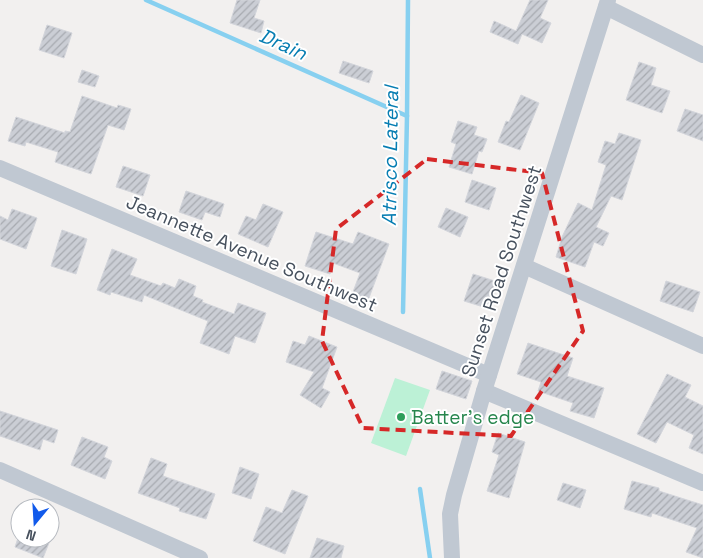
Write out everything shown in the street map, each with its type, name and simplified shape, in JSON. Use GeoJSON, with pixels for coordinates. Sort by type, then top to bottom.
{"type":"FeatureCollection","features":[{"type":"Feature","properties":{"kind":"street"},"geometry":{"type":"LineString","coordinates":[[607,4],[703,55]]}},
{"type":"Feature","properties":{"kind":"street","name":"Sunset Road Southwest"},"geometry":{"type":"LineString","coordinates":[[452,558],[450,514],[486,383],[607,4]]}},
{"type":"Feature","properties":{"kind":"street","name":"Jeannette Avenue Southwest"},"geometry":{"type":"LineString","coordinates":[[0,168],[486,383],[703,483]]}},
{"type":"Feature","properties":{"kind":"street"},"geometry":{"type":"LineString","coordinates":[[524,266],[703,346]]}},
{"type":"Feature","properties":{"kind":"street"},"geometry":{"type":"LineString","coordinates":[[0,470],[200,558]]}},
{"type":"Feature","properties":{"kind":"highlighted area"},"geometry":{"type":"Polygon","coordinates":[[[427,159],[542,173],[583,331],[511,436],[363,428],[322,341],[336,229],[427,159]]]}},
{"type":"Feature","properties":{"kind":"green space","name":"Batter's edge"},"geometry":{"type":"Polygon","coordinates":[[[395,378],[430,390],[406,456],[371,443],[395,378]]]}},
{"type":"Feature","properties":{"kind":"building"},"geometry":{"type":"Polygon","coordinates":[[[237,0],[260,0],[254,18],[264,21],[261,33],[230,23],[237,0]]]}},
{"type":"Feature","properties":{"kind":"building"},"geometry":{"type":"Polygon","coordinates":[[[530,0],[548,0],[540,18],[551,23],[542,43],[522,34],[518,44],[490,32],[494,21],[516,31],[530,0]]]}},
{"type":"Feature","properties":{"kind":"building"},"geometry":{"type":"Polygon","coordinates":[[[47,25],[72,33],[64,58],[39,50],[47,25]]]}},
{"type":"Feature","properties":{"kind":"building"},"geometry":{"type":"Polygon","coordinates":[[[343,61],[373,71],[369,83],[339,73],[343,61]]]}},
{"type":"Feature","properties":{"kind":"building"},"geometry":{"type":"Polygon","coordinates":[[[639,62],[656,68],[651,85],[670,91],[662,113],[626,100],[639,62]]]}},
{"type":"Feature","properties":{"kind":"building"},"geometry":{"type":"Polygon","coordinates":[[[82,70],[99,76],[95,87],[78,82],[82,70]]]}},
{"type":"Feature","properties":{"kind":"building"},"geometry":{"type":"Polygon","coordinates":[[[521,95],[539,103],[520,150],[498,142],[506,121],[509,122],[521,95]]]}},
{"type":"Feature","properties":{"kind":"building"},"geometry":{"type":"Polygon","coordinates":[[[82,96],[117,108],[118,105],[131,109],[124,130],[108,125],[91,174],[55,162],[58,152],[26,142],[25,146],[8,141],[16,117],[65,133],[65,131],[70,132],[82,96]]]}},
{"type":"Feature","properties":{"kind":"building"},"geometry":{"type":"Polygon","coordinates":[[[685,109],[703,115],[703,141],[677,131],[685,109]]]}},
{"type":"Feature","properties":{"kind":"building"},"geometry":{"type":"Polygon","coordinates":[[[458,121],[477,127],[474,135],[487,139],[482,152],[479,151],[472,174],[449,167],[456,144],[451,142],[458,121]]]}},
{"type":"Feature","properties":{"kind":"building"},"geometry":{"type":"Polygon","coordinates":[[[619,133],[641,140],[622,200],[611,196],[596,227],[609,233],[603,246],[594,242],[585,267],[556,257],[562,237],[578,203],[592,210],[606,165],[598,162],[605,141],[615,144],[619,133]]]}},
{"type":"Feature","properties":{"kind":"building"},"geometry":{"type":"Polygon","coordinates":[[[123,166],[150,175],[143,196],[116,187],[123,166]]]}},
{"type":"Feature","properties":{"kind":"building"},"geometry":{"type":"Polygon","coordinates":[[[472,180],[496,188],[489,210],[465,202],[472,180]]]}},
{"type":"Feature","properties":{"kind":"building"},"geometry":{"type":"Polygon","coordinates":[[[186,191],[224,204],[220,217],[205,212],[202,220],[179,212],[186,191]]]}},
{"type":"Feature","properties":{"kind":"building"},"geometry":{"type":"Polygon","coordinates":[[[263,204],[283,212],[268,247],[238,234],[246,216],[256,220],[263,204]]]}},
{"type":"Feature","properties":{"kind":"building"},"geometry":{"type":"Polygon","coordinates":[[[446,208],[468,217],[460,237],[438,227],[446,208]]]}},
{"type":"Feature","properties":{"kind":"building"},"geometry":{"type":"Polygon","coordinates":[[[12,209],[37,218],[26,249],[0,239],[0,216],[8,220],[12,209]]]}},
{"type":"Feature","properties":{"kind":"building"},"geometry":{"type":"Polygon","coordinates":[[[62,230],[87,239],[76,274],[51,266],[62,230]]]}},
{"type":"Feature","properties":{"kind":"building"},"geometry":{"type":"Polygon","coordinates":[[[316,232],[353,244],[358,232],[389,244],[366,306],[350,300],[360,273],[333,263],[330,274],[305,266],[316,232]]]}},
{"type":"Feature","properties":{"kind":"building"},"geometry":{"type":"Polygon","coordinates":[[[112,249],[137,259],[130,275],[161,286],[163,283],[175,288],[179,279],[196,286],[193,296],[203,300],[202,302],[234,314],[238,303],[266,313],[255,343],[235,336],[229,354],[200,343],[208,321],[144,295],[142,302],[111,292],[110,295],[97,290],[112,249]]]}},
{"type":"Feature","properties":{"kind":"building"},"geometry":{"type":"Polygon","coordinates":[[[473,274],[498,282],[490,309],[464,301],[473,274]]]}},
{"type":"Feature","properties":{"kind":"building"},"geometry":{"type":"Polygon","coordinates":[[[666,281],[700,292],[693,312],[660,301],[666,281]]]}},
{"type":"Feature","properties":{"kind":"building"},"geometry":{"type":"Polygon","coordinates":[[[309,336],[337,347],[322,388],[330,392],[321,408],[300,395],[314,372],[286,362],[293,341],[305,345],[309,336]]]}},
{"type":"Feature","properties":{"kind":"building"},"geometry":{"type":"Polygon","coordinates":[[[528,343],[573,358],[567,376],[604,388],[594,418],[570,411],[573,403],[538,391],[541,382],[517,374],[528,343]]]}},
{"type":"Feature","properties":{"kind":"building"},"geometry":{"type":"Polygon","coordinates":[[[442,371],[472,381],[466,399],[436,389],[442,371]]]}},
{"type":"Feature","properties":{"kind":"building"},"geometry":{"type":"Polygon","coordinates":[[[667,374],[691,385],[685,397],[703,406],[703,454],[689,448],[694,435],[667,422],[656,443],[637,434],[667,374]]]}},
{"type":"Feature","properties":{"kind":"building"},"geometry":{"type":"Polygon","coordinates":[[[0,411],[58,430],[54,443],[43,439],[40,450],[0,436],[0,411]]]}},
{"type":"Feature","properties":{"kind":"building"},"geometry":{"type":"Polygon","coordinates":[[[498,433],[525,442],[509,498],[487,491],[499,455],[492,452],[498,433]]]}},
{"type":"Feature","properties":{"kind":"building"},"geometry":{"type":"Polygon","coordinates":[[[82,437],[108,447],[104,457],[112,461],[105,479],[71,465],[82,437]]]}},
{"type":"Feature","properties":{"kind":"building"},"geometry":{"type":"Polygon","coordinates":[[[151,458],[167,464],[163,476],[215,494],[206,519],[179,511],[180,508],[138,493],[151,458]]]}},
{"type":"Feature","properties":{"kind":"building"},"geometry":{"type":"Polygon","coordinates":[[[240,467],[259,474],[251,499],[232,493],[240,467]]]}},
{"type":"Feature","properties":{"kind":"building"},"geometry":{"type":"Polygon","coordinates":[[[632,481],[659,488],[659,491],[703,505],[703,558],[686,552],[697,528],[652,513],[651,517],[624,509],[632,481]]]}},
{"type":"Feature","properties":{"kind":"building"},"geometry":{"type":"Polygon","coordinates":[[[563,483],[586,490],[580,508],[557,500],[563,483]]]}},
{"type":"Feature","properties":{"kind":"building"},"geometry":{"type":"Polygon","coordinates":[[[292,490],[308,496],[285,554],[253,541],[266,507],[282,513],[292,490]]]}},
{"type":"Feature","properties":{"kind":"building"},"geometry":{"type":"Polygon","coordinates":[[[317,538],[344,546],[341,558],[310,558],[317,538]]]}},
{"type":"Feature","properties":{"kind":"building"},"geometry":{"type":"Polygon","coordinates":[[[18,548],[47,548],[43,558],[18,548]]]}},
{"type":"Feature","properties":{"kind":"waterway","name":"Drain"},"geometry":{"type":"LineString","coordinates":[[146,0],[407,116]]}},
{"type":"Feature","properties":{"kind":"waterway","name":"Atrisco Lateral"},"geometry":{"type":"LineString","coordinates":[[403,312],[408,0]]}},
{"type":"Feature","properties":{"kind":"waterway","name":"Atrisco Lateral"},"geometry":{"type":"LineString","coordinates":[[420,489],[430,558]]}},
{"type":"Feature","properties":{"kind":"place","name":"Batter's edge"},"geometry":{"type":"Point","coordinates":[401,417]}}]}
